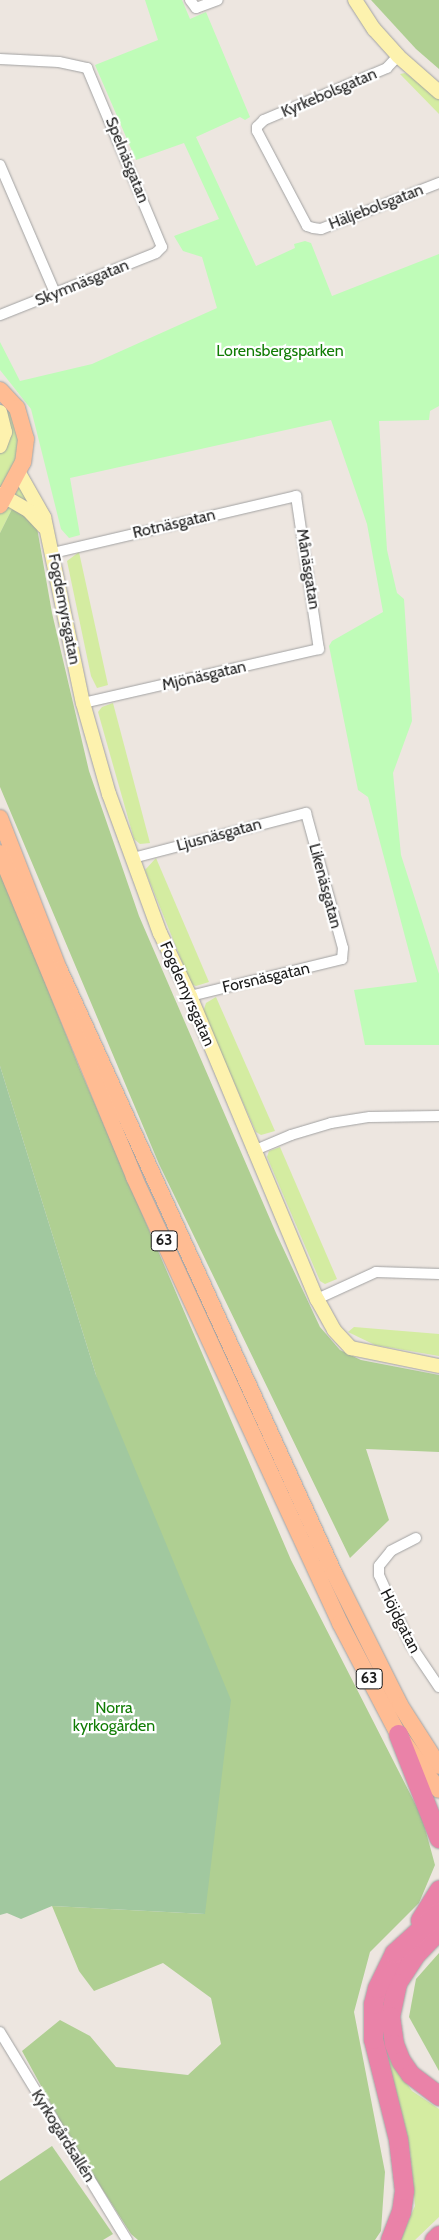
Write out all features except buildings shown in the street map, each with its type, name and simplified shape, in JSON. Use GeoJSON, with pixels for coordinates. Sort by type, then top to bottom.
{"type":"FeatureCollection","features":[{"type":"Feature","properties":{"kind":"highway"},"geometry":{"type":"LineString","coordinates":[[398,1734],[439,1838]]}},
{"type":"Feature","properties":{"kind":"highway"},"geometry":{"type":"LineString","coordinates":[[403,1944],[439,1889]]}},
{"type":"Feature","properties":{"kind":"highway"},"geometry":{"type":"LineString","coordinates":[[390,2240],[401,2212],[402,2166],[373,2040],[372,2020],[377,1988],[394,1953],[439,1912]]}},
{"type":"Feature","properties":{"kind":"highway"},"geometry":{"type":"LineString","coordinates":[[439,1930],[415,1955],[397,1983],[390,2016],[394,2044],[406,2068],[426,2089],[439,2096]]}},
{"type":"Feature","properties":{"kind":"highway"},"geometry":{"type":"LineString","coordinates":[[434,2240],[439,2235]]}},
{"type":"Feature","properties":{"kind":"main road"},"geometry":{"type":"LineString","coordinates":[[0,390],[16,408],[25,428],[26,450],[19,473],[2,498]]}},
{"type":"Feature","properties":{"kind":"main road","name":"63"},"geometry":{"type":"LineString","coordinates":[[0,818],[96,1051],[334,1573],[400,1705],[439,1766]]}},
{"type":"Feature","properties":{"kind":"main road","name":"63"},"geometry":{"type":"LineString","coordinates":[[0,853],[134,1177],[336,1614],[398,1734],[439,1790]]}},
{"type":"Feature","properties":{"kind":"street"},"geometry":{"type":"LineString","coordinates":[[193,4],[218,0]]}},
{"type":"Feature","properties":{"kind":"street"},"geometry":{"type":"LineString","coordinates":[[354,0],[374,29],[398,56],[439,92]]}},
{"type":"Feature","properties":{"kind":"street","name":"Kyrkebolsgatan"},"geometry":{"type":"LineString","coordinates":[[313,228],[307,226],[257,126],[264,120],[388,68],[398,56]]}},
{"type":"Feature","properties":{"kind":"street","name":"Spelnäsgatan"},"geometry":{"type":"LineString","coordinates":[[0,59],[59,62],[87,68],[91,73],[162,248]]}},
{"type":"Feature","properties":{"kind":"street"},"geometry":{"type":"LineString","coordinates":[[0,165],[55,293]]}},
{"type":"Feature","properties":{"kind":"street","name":"Häljebolsgatan"},"geometry":{"type":"LineString","coordinates":[[313,228],[321,229],[439,182]]}},
{"type":"Feature","properties":{"kind":"street","name":"Skymnäsgatan"},"geometry":{"type":"LineString","coordinates":[[0,315],[156,253],[162,248]]}},
{"type":"Feature","properties":{"kind":"street"},"geometry":{"type":"LineString","coordinates":[[0,412],[5,432],[0,446]]}},
{"type":"Feature","properties":{"kind":"street","name":"Fogdemyrsgatan"},"geometry":{"type":"LineString","coordinates":[[19,473],[40,508],[49,534],[82,703],[109,794],[160,933],[190,996],[253,1151],[317,1299],[334,1330],[351,1348],[439,1366]]}},
{"type":"Feature","properties":{"kind":"street","name":"Rotnäsgatan"},"geometry":{"type":"LineString","coordinates":[[53,553],[296,496]]}},
{"type":"Feature","properties":{"kind":"street","name":"Månäsgatan"},"geometry":{"type":"LineString","coordinates":[[296,496],[320,642]]}},
{"type":"Feature","properties":{"kind":"street","name":"Fogdemyrsgatan"},"geometry":{"type":"LineString","coordinates":[[2,498],[29,511],[49,534]]}},
{"type":"Feature","properties":{"kind":"street","name":"Mjönäsgatan"},"geometry":{"type":"LineString","coordinates":[[82,703],[310,652],[319,649],[320,642]]}},
{"type":"Feature","properties":{"kind":"street","name":"Ljusnäsgatan"},"geometry":{"type":"LineString","coordinates":[[133,858],[306,813]]}},
{"type":"Feature","properties":{"kind":"street","name":"Likenäsgatan"},"geometry":{"type":"LineString","coordinates":[[306,813],[342,948],[342,959]]}},
{"type":"Feature","properties":{"kind":"street","name":"Forsnäsgatan"},"geometry":{"type":"LineString","coordinates":[[190,996],[342,959]]}},
{"type":"Feature","properties":{"kind":"street"},"geometry":{"type":"LineString","coordinates":[[253,1151],[291,1134],[332,1123],[370,1116],[439,1116]]}},
{"type":"Feature","properties":{"kind":"street"},"geometry":{"type":"LineString","coordinates":[[317,1299],[376,1272],[439,1274]]}},
{"type":"Feature","properties":{"kind":"street","name":"Höjdgatan"},"geometry":{"type":"LineString","coordinates":[[416,1538],[391,1551],[379,1566],[379,1575],[410,1644],[439,1687]]}},
{"type":"Feature","properties":{"kind":"street","name":"Kyrkogårdsallén"},"geometry":{"type":"LineString","coordinates":[[0,2032],[127,2240]]}},
{"type":"Feature","properties":{"kind":"green space","name":"Lorensbergsparken"},"geometry":{"type":"Polygon","coordinates":[[[145,0],[182,0],[190,19],[206,12],[250,117],[245,120],[240,117],[196,137],[256,266],[295,248],[294,244],[305,241],[311,243],[332,296],[439,254],[439,406],[430,411],[429,420],[379,421],[387,550],[397,593],[404,599],[412,721],[393,773],[401,855],[439,974],[439,1045],[365,1045],[354,990],[417,982],[368,797],[358,790],[329,646],[332,641],[383,612],[367,524],[331,420],[70,478],[80,535],[69,538],[61,529],[31,409],[0,370],[0,342],[20,381],[92,364],[217,308],[202,257],[183,251],[174,236],[219,219],[184,143],[136,160],[95,65],[158,40],[145,0]]]}},
{"type":"Feature","properties":{"kind":"green space"},"geometry":{"type":"Polygon","coordinates":[[[371,0],[439,0],[439,69],[416,49],[371,0]]]}},
{"type":"Feature","properties":{"kind":"green space"},"geometry":{"type":"Polygon","coordinates":[[[405,73],[439,98],[439,114],[400,74],[405,73]]]}},
{"type":"Feature","properties":{"kind":"green space"},"geometry":{"type":"Polygon","coordinates":[[[0,405],[10,412],[19,438],[36,522],[12,509],[0,533],[0,405]]]}},
{"type":"Feature","properties":{"kind":"green space"},"geometry":{"type":"Polygon","coordinates":[[[12,509],[36,522],[52,613],[89,771],[139,916],[276,1233],[320,1327],[340,1350],[361,1360],[439,1375],[439,1452],[366,1449],[389,1520],[350,1558],[159,1164],[0,787],[0,533],[12,509]]]}},
{"type":"Feature","properties":{"kind":"green space"},"geometry":{"type":"Polygon","coordinates":[[[79,552],[108,685],[97,688],[91,676],[67,561],[79,552]]]}},
{"type":"Feature","properties":{"kind":"green space"},"geometry":{"type":"Polygon","coordinates":[[[113,703],[150,843],[140,844],[134,839],[98,712],[102,707],[113,703]]]}},
{"type":"Feature","properties":{"kind":"green space"},"geometry":{"type":"Polygon","coordinates":[[[156,858],[209,982],[196,986],[191,984],[145,870],[156,858]]]}},
{"type":"Feature","properties":{"kind":"green space"},"geometry":{"type":"Polygon","coordinates":[[[0,870],[79,1067],[291,1560],[422,1817],[435,1865],[419,1903],[370,1952],[354,2012],[385,2172],[381,2231],[375,2240],[138,2240],[131,2234],[69,2137],[22,2051],[60,2020],[90,2036],[116,2067],[188,2075],[221,2044],[211,1998],[163,1963],[94,1991],[79,1971],[52,1906],[205,1914],[96,1375],[0,1066],[0,870]]]}},
{"type":"Feature","properties":{"kind":"green space"},"geometry":{"type":"Polygon","coordinates":[[[216,997],[275,1131],[261,1135],[256,1132],[203,1012],[206,1003],[216,997]]]}},
{"type":"Feature","properties":{"kind":"green space","name":"Norra kyrkogården"},"geometry":{"type":"Polygon","coordinates":[[[0,1066],[96,1375],[231,1700],[205,1914],[52,1906],[21,1919],[7,1913],[0,1915],[0,1066]]]}},
{"type":"Feature","properties":{"kind":"green space"},"geometry":{"type":"Polygon","coordinates":[[[280,1147],[337,1279],[325,1284],[320,1281],[267,1157],[269,1151],[280,1147]]]}},
{"type":"Feature","properties":{"kind":"green space"},"geometry":{"type":"Polygon","coordinates":[[[354,1327],[439,1334],[439,1356],[375,1345],[348,1332],[354,1327]]]}},
{"type":"Feature","properties":{"kind":"green space"},"geometry":{"type":"Polygon","coordinates":[[[439,1953],[439,2071],[409,2017],[416,1979],[439,1953]]]}},
{"type":"Feature","properties":{"kind":"green space"},"geometry":{"type":"Polygon","coordinates":[[[386,2054],[412,2091],[439,2109],[439,2217],[415,2240],[400,2240],[415,2206],[410,2151],[386,2054]]]}},
{"type":"Feature","properties":{"kind":"green space"},"geometry":{"type":"Polygon","coordinates":[[[52,2146],[113,2234],[103,2240],[0,2240],[0,2181],[52,2146]]]}}]}
